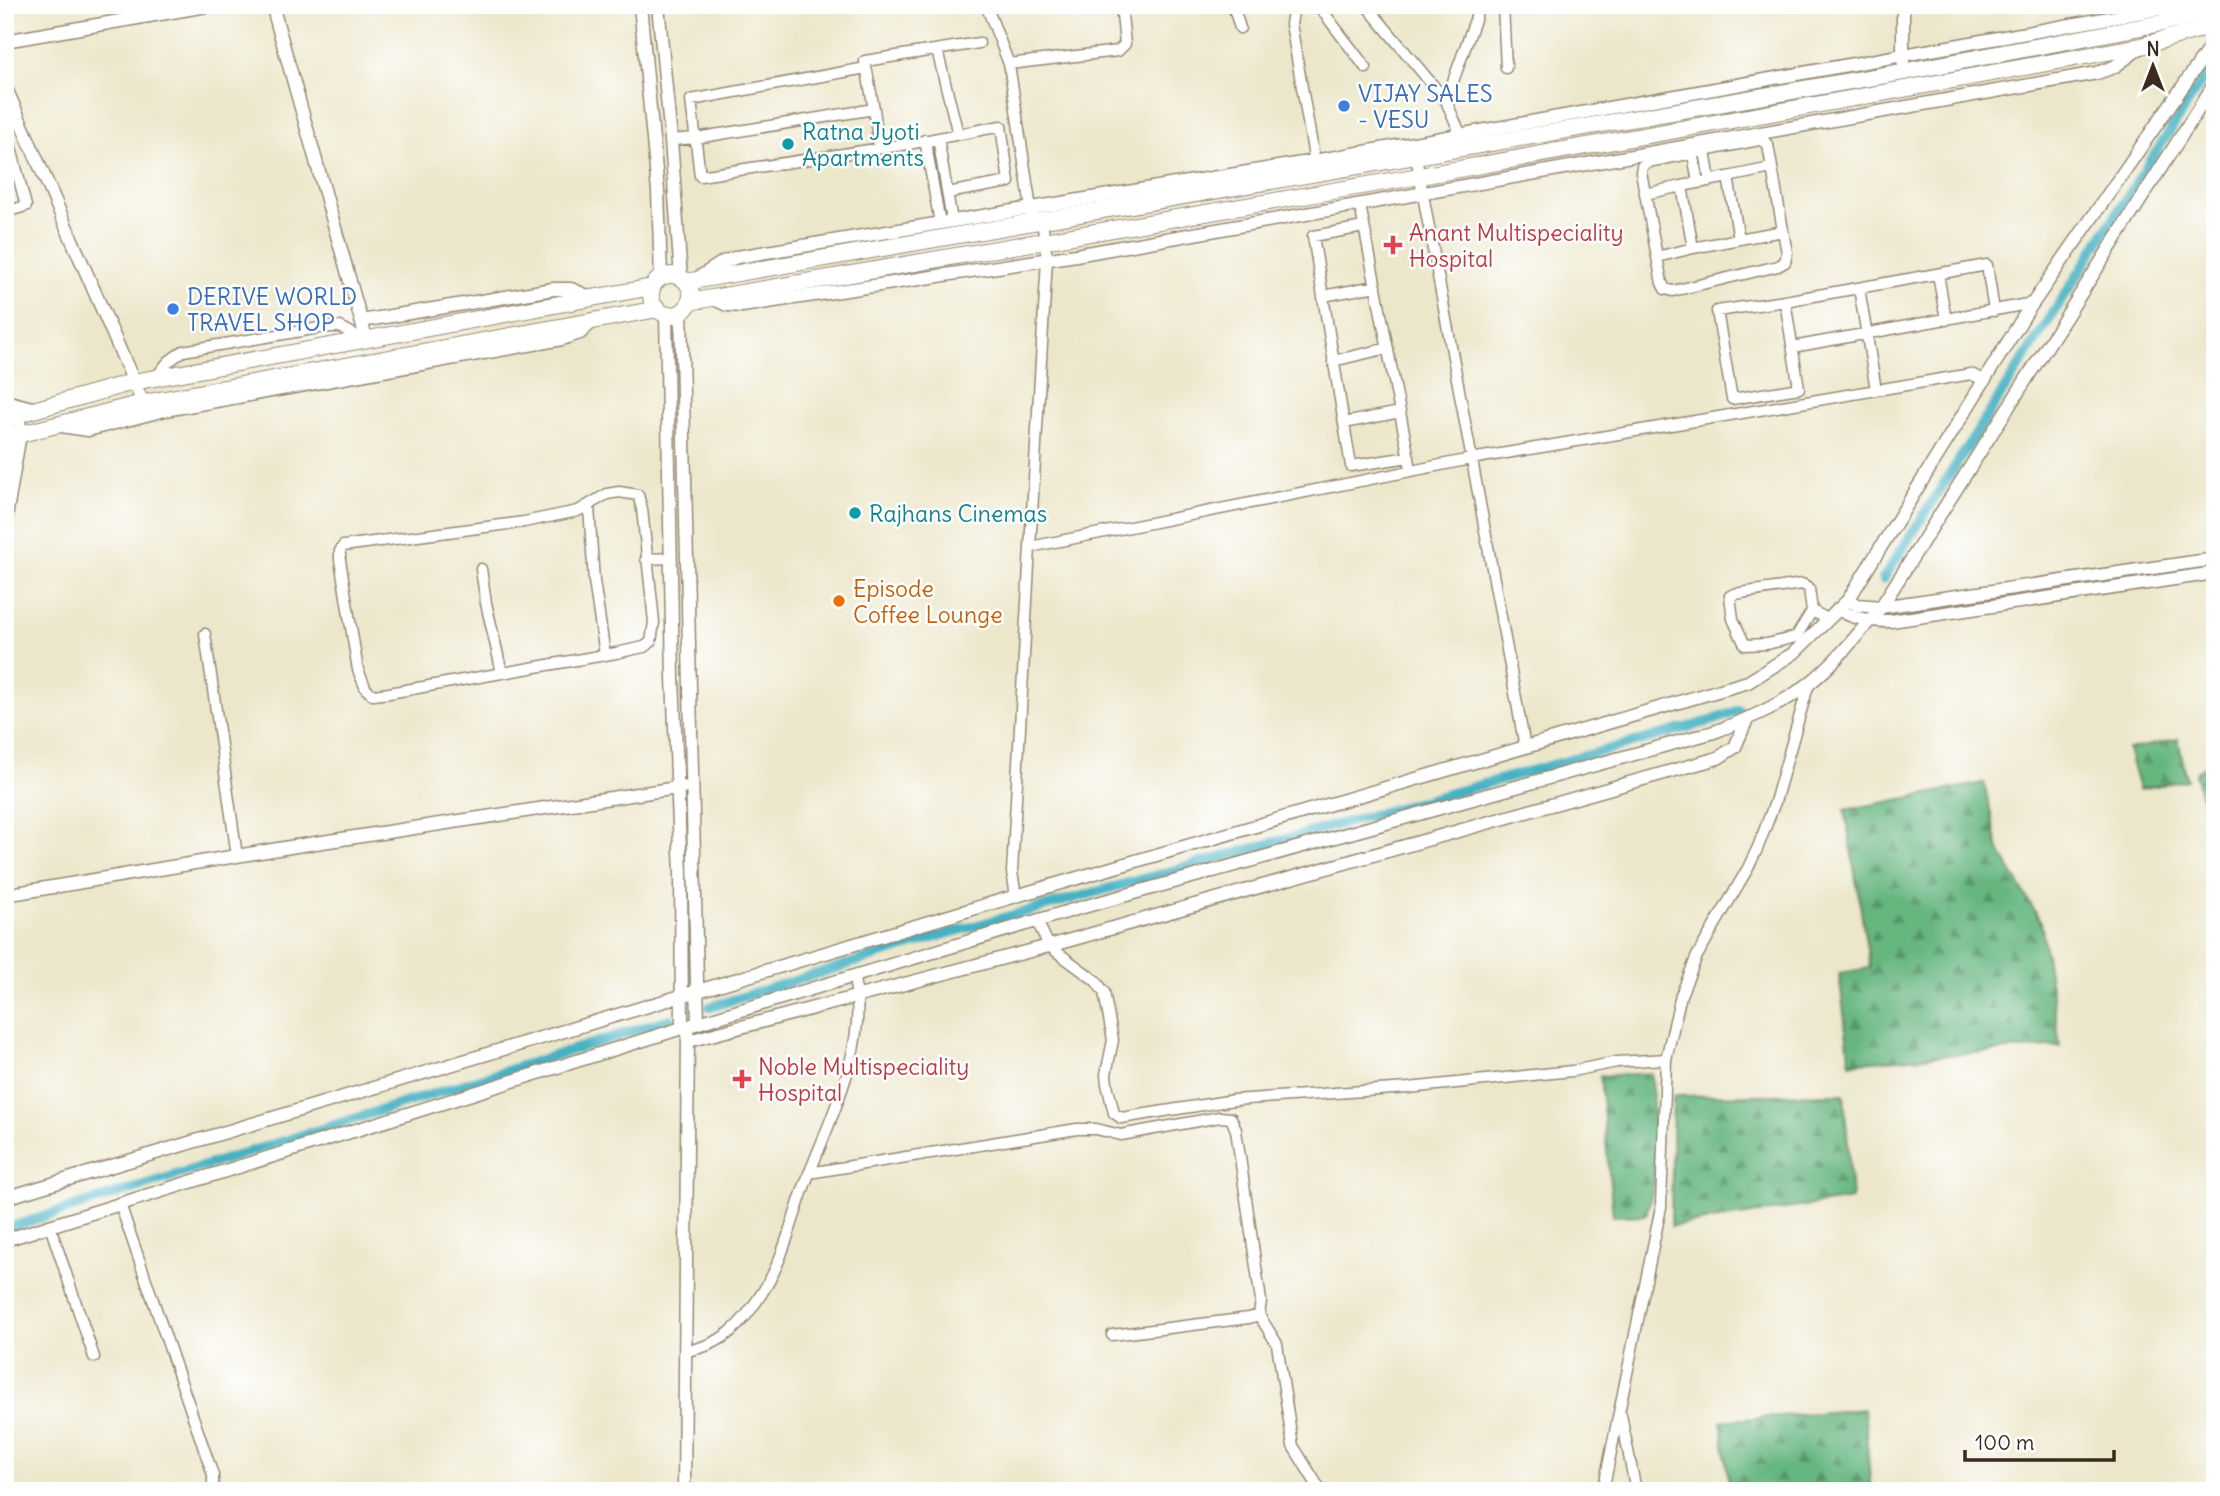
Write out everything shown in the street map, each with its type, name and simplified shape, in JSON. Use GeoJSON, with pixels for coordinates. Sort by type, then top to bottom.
{"type":"FeatureCollection","features":[{"type":"Feature","properties":{"kind":"main road"},"geometry":{"type":"LineString","coordinates":[[12,416],[156,377],[592,298],[657,282],[668,275],[687,280],[1315,168],[1416,157],[1463,141],[2182,17],[2202,12],[2214,5]]}},
{"type":"Feature","properties":{"kind":"main road"},"geometry":{"type":"LineString","coordinates":[[13,436],[143,403],[593,321],[673,309],[712,298],[1420,176],[2141,46],[2215,25]]}},
{"type":"Feature","properties":{"kind":"main road"},"geometry":{"type":"LineString","coordinates":[[673,309],[689,288],[687,280]]}},
{"type":"Feature","properties":{"kind":"main road"},"geometry":{"type":"LineString","coordinates":[[657,282],[651,299],[673,309]]}},
{"type":"Feature","properties":{"kind":"street"},"geometry":{"type":"LineString","coordinates":[[5,41],[212,5]]}},
{"type":"Feature","properties":{"kind":"street"},"geometry":{"type":"LineString","coordinates":[[272,5],[364,339]]}},
{"type":"Feature","properties":{"kind":"street"},"geometry":{"type":"LineString","coordinates":[[640,5],[658,191],[657,282]]}},
{"type":"Feature","properties":{"kind":"street"},"geometry":{"type":"LineString","coordinates":[[658,5],[687,280],[737,257],[946,222],[1035,217]]}},
{"type":"Feature","properties":{"kind":"street"},"geometry":{"type":"LineString","coordinates":[[986,5],[1010,64],[1035,217],[1045,240],[1047,259],[1012,872],[1016,896]]}},
{"type":"Feature","properties":{"kind":"street"},"geometry":{"type":"LineString","coordinates":[[1010,64],[1118,51],[1125,44],[1121,5]]}},
{"type":"Feature","properties":{"kind":"street"},"geometry":{"type":"LineString","coordinates":[[1233,5],[1241,28]]}},
{"type":"Feature","properties":{"kind":"street"},"geometry":{"type":"LineString","coordinates":[[1299,5],[1293,12],[1291,24],[1315,168],[1463,141],[1446,101],[1366,5]]}},
{"type":"Feature","properties":{"kind":"street"},"geometry":{"type":"LineString","coordinates":[[1318,5],[1366,68]]}},
{"type":"Feature","properties":{"kind":"street"},"geometry":{"type":"LineString","coordinates":[[1446,101],[1476,17],[1476,5]]}},
{"type":"Feature","properties":{"kind":"street"},"geometry":{"type":"LineString","coordinates":[[1503,5],[1506,68]]}},
{"type":"Feature","properties":{"kind":"street"},"geometry":{"type":"LineString","coordinates":[[1903,5],[1904,89]]}},
{"type":"Feature","properties":{"kind":"street"},"geometry":{"type":"LineString","coordinates":[[5,1198],[1016,896],[1748,682],[1794,653],[1848,600],[1983,380],[2215,40]]}},
{"type":"Feature","properties":{"kind":"street"},"geometry":{"type":"LineString","coordinates":[[879,148],[865,61],[979,43]]}},
{"type":"Feature","properties":{"kind":"street"},"geometry":{"type":"LineString","coordinates":[[712,298],[727,305],[742,306],[1047,259],[1698,148],[2097,72],[2114,67],[2141,46]]}},
{"type":"Feature","properties":{"kind":"street"},"geometry":{"type":"LineString","coordinates":[[937,50],[958,134]]}},
{"type":"Feature","properties":{"kind":"street"},"geometry":{"type":"LineString","coordinates":[[866,68],[691,100],[700,176],[1001,126],[1009,182],[947,193]]}},
{"type":"Feature","properties":{"kind":"street"},"geometry":{"type":"LineString","coordinates":[[5,1240],[853,976],[1037,921],[1714,732],[1758,716],[1809,683],[1840,654],[1881,607],[2215,83]]}},
{"type":"Feature","properties":{"kind":"street"},"geometry":{"type":"LineString","coordinates":[[5,86],[143,403]]}},
{"type":"Feature","properties":{"kind":"street"},"geometry":{"type":"LineString","coordinates":[[671,140],[874,109]]}},
{"type":"Feature","properties":{"kind":"street"},"geometry":{"type":"LineString","coordinates":[[5,212],[26,206],[7,141],[27,135]]}},
{"type":"Feature","properties":{"kind":"street"},"geometry":{"type":"LineString","coordinates":[[938,138],[947,193],[946,222]]}},
{"type":"Feature","properties":{"kind":"street"},"geometry":{"type":"LineString","coordinates":[[925,140],[946,222]]}},
{"type":"Feature","properties":{"kind":"street"},"geometry":{"type":"LineString","coordinates":[[1759,140],[1768,145],[1787,254],[1784,262],[1778,266],[1672,291],[1665,289],[1662,283],[1642,166],[1698,148],[1759,140]]}},
{"type":"Feature","properties":{"kind":"street"},"geometry":{"type":"LineString","coordinates":[[1698,148],[1710,181]]}},
{"type":"Feature","properties":{"kind":"street"},"geometry":{"type":"LineString","coordinates":[[1698,148],[1698,183]]}},
{"type":"Feature","properties":{"kind":"street"},"geometry":{"type":"LineString","coordinates":[[1416,157],[1525,747]]}},
{"type":"Feature","properties":{"kind":"street"},"geometry":{"type":"LineString","coordinates":[[1645,194],[1771,168]]}},
{"type":"Feature","properties":{"kind":"street"},"geometry":{"type":"LineString","coordinates":[[1728,177],[1739,239]]}},
{"type":"Feature","properties":{"kind":"street"},"geometry":{"type":"LineString","coordinates":[[1682,186],[1693,248]]}},
{"type":"Feature","properties":{"kind":"street"},"geometry":{"type":"LineString","coordinates":[[1360,205],[1411,471]]}},
{"type":"Feature","properties":{"kind":"street"},"geometry":{"type":"LineString","coordinates":[[1364,227],[1313,236],[1351,466],[1409,457]]}},
{"type":"Feature","properties":{"kind":"street"},"geometry":{"type":"LineString","coordinates":[[1657,257],[1783,231]]}},
{"type":"Feature","properties":{"kind":"street"},"geometry":{"type":"LineString","coordinates":[[1785,301],[1799,388],[1732,398],[1717,312],[1987,265],[1999,312]]}},
{"type":"Feature","properties":{"kind":"street"},"geometry":{"type":"LineString","coordinates":[[1938,274],[1946,320]]}},
{"type":"Feature","properties":{"kind":"street"},"geometry":{"type":"LineString","coordinates":[[1322,296],[1376,286]]}},
{"type":"Feature","properties":{"kind":"street"},"geometry":{"type":"LineString","coordinates":[[1859,288],[1876,390]]}},
{"type":"Feature","properties":{"kind":"street"},"geometry":{"type":"LineString","coordinates":[[361,321],[553,289],[571,289],[592,298]]}},
{"type":"Feature","properties":{"kind":"street"},"geometry":{"type":"LineString","coordinates":[[1868,338],[1946,320],[2031,307]]}},
{"type":"Feature","properties":{"kind":"street"},"geometry":{"type":"LineString","coordinates":[[673,309],[671,578],[681,874],[682,996],[689,1026]]}},
{"type":"Feature","properties":{"kind":"street"},"geometry":{"type":"LineString","coordinates":[[673,309],[693,786],[697,992],[688,1041],[684,1491]]}},
{"type":"Feature","properties":{"kind":"street"},"geometry":{"type":"LineString","coordinates":[[1793,347],[1868,338],[1999,312]]}},
{"type":"Feature","properties":{"kind":"street"},"geometry":{"type":"LineString","coordinates":[[55,425],[88,430],[172,408],[562,339],[580,334],[593,321]]}},
{"type":"Feature","properties":{"kind":"street"},"geometry":{"type":"LineString","coordinates":[[1333,361],[1388,348]]}},
{"type":"Feature","properties":{"kind":"street"},"geometry":{"type":"LineString","coordinates":[[1030,547],[1471,459],[1971,374],[1983,380]]}},
{"type":"Feature","properties":{"kind":"street"},"geometry":{"type":"LineString","coordinates":[[5,401],[36,410]]}},
{"type":"Feature","properties":{"kind":"street"},"geometry":{"type":"LineString","coordinates":[[1344,423],[1400,412]]}},
{"type":"Feature","properties":{"kind":"street"},"geometry":{"type":"LineString","coordinates":[[5,523],[13,436],[12,416]]}},
{"type":"Feature","properties":{"kind":"street"},"geometry":{"type":"LineString","coordinates":[[619,492],[638,495],[642,509],[654,622],[651,642],[644,647],[605,655],[373,695],[366,689],[358,670],[340,551],[343,546],[490,527],[589,507],[607,494],[619,492]]}},
{"type":"Feature","properties":{"kind":"street"},"geometry":{"type":"LineString","coordinates":[[589,507],[594,581],[605,655]]}},
{"type":"Feature","properties":{"kind":"street"},"geometry":{"type":"LineString","coordinates":[[646,559],[671,558]]}},
{"type":"Feature","properties":{"kind":"street"},"geometry":{"type":"LineString","coordinates":[[1848,600],[1857,605],[1881,607],[2215,559]]}},
{"type":"Feature","properties":{"kind":"street"},"geometry":{"type":"LineString","coordinates":[[481,569],[502,673]]}},
{"type":"Feature","properties":{"kind":"street"},"geometry":{"type":"LineString","coordinates":[[1812,611],[1869,621],[1891,621],[2215,573]]}},
{"type":"Feature","properties":{"kind":"street"},"geometry":{"type":"LineString","coordinates":[[649,581],[671,578]]}},
{"type":"Feature","properties":{"kind":"street"},"geometry":{"type":"LineString","coordinates":[[1802,584],[1809,588],[1812,611],[1796,637],[1768,644],[1745,645],[1733,620],[1730,596],[1802,584]]}},
{"type":"Feature","properties":{"kind":"street"},"geometry":{"type":"LineString","coordinates":[[205,635],[237,856]]}},
{"type":"Feature","properties":{"kind":"street"},"geometry":{"type":"LineString","coordinates":[[1603,1491],[1663,1196],[1666,1059],[1681,995],[1690,970],[1748,868],[1768,821],[1809,683]]}},
{"type":"Feature","properties":{"kind":"street"},"geometry":{"type":"LineString","coordinates":[[688,1041],[1049,946],[1718,758],[1735,747],[1747,719]]}},
{"type":"Feature","properties":{"kind":"street"},"geometry":{"type":"LineString","coordinates":[[5,895],[237,856],[693,786]]}},
{"type":"Feature","properties":{"kind":"street"},"geometry":{"type":"LineString","coordinates":[[1037,921],[1049,946],[1097,981],[1104,992],[1113,1040],[1113,1052],[1106,1074],[1107,1084],[1112,1108],[1121,1118],[1234,1100],[1408,1088],[1573,1071],[1617,1062],[1666,1059]]}},
{"type":"Feature","properties":{"kind":"street"},"geometry":{"type":"LineString","coordinates":[[685,1352],[708,1347],[724,1338],[762,1294],[774,1271],[844,1081],[856,1037],[859,996],[853,976]]}},
{"type":"Feature","properties":{"kind":"street"},"geometry":{"type":"LineString","coordinates":[[809,1173],[1077,1129],[1096,1129],[1121,1135],[1226,1116],[1231,1118],[1236,1130],[1261,1301],[1259,1315],[1277,1344],[1293,1446],[1321,1491]]}},
{"type":"Feature","properties":{"kind":"street"},"geometry":{"type":"LineString","coordinates":[[120,1204],[213,1475],[213,1491]]}},
{"type":"Feature","properties":{"kind":"street"},"geometry":{"type":"LineString","coordinates":[[50,1226],[94,1357]]}},
{"type":"Feature","properties":{"kind":"street"},"geometry":{"type":"LineString","coordinates":[[1112,1335],[1259,1315]]}},
{"type":"Feature","properties":{"kind":"street"},"geometry":{"type":"LineString","coordinates":[[1619,1407],[1636,1491]]}},
{"type":"Feature","properties":{"kind":"green space"},"geometry":{"type":"Polygon","coordinates":[[[2178,739],[2187,780],[2139,789],[2128,750],[2178,739]]]}},
{"type":"Feature","properties":{"kind":"green space"},"geometry":{"type":"Polygon","coordinates":[[[2215,758],[2215,847],[2195,773],[2215,758]]]}},
{"type":"Feature","properties":{"kind":"green space"},"geometry":{"type":"Polygon","coordinates":[[[1984,783],[1999,850],[2041,922],[2060,1046],[1850,1063],[1839,973],[1870,968],[1845,810],[1984,783]]]}},
{"type":"Feature","properties":{"kind":"green space"},"geometry":{"type":"Polygon","coordinates":[[[1652,1073],[1655,1181],[1646,1215],[1613,1216],[1600,1076],[1652,1073]]]}},
{"type":"Feature","properties":{"kind":"green space"},"geometry":{"type":"Polygon","coordinates":[[[1844,1094],[1852,1199],[1671,1226],[1673,1096],[1844,1094]]]}},
{"type":"Feature","properties":{"kind":"green space"},"geometry":{"type":"Polygon","coordinates":[[[1864,1409],[1871,1491],[1730,1491],[1721,1421],[1864,1409]]]}},
{"type":"Feature","properties":{"kind":"waterway"},"geometry":{"type":"LineString","coordinates":[[1883,579],[2214,62]]}},
{"type":"Feature","properties":{"kind":"waterway"},"geometry":{"type":"LineString","coordinates":[[710,1007],[949,933],[1714,720],[1739,710]]}},
{"type":"Feature","properties":{"kind":"waterway"},"geometry":{"type":"LineString","coordinates":[[5,1229],[670,1019]]}},
{"type":"Feature","properties":{"kind":"place","name":"VIJAY SALES - VESU"},"geometry":{"type":"Point","coordinates":[1344,106]}},
{"type":"Feature","properties":{"kind":"place","name":"Ratna Jyoti Apartments"},"geometry":{"type":"Point","coordinates":[788,144]}},
{"type":"Feature","properties":{"kind":"place","name":"Anant Multispeciality Hospital"},"geometry":{"type":"Point","coordinates":[1393,245]}},
{"type":"Feature","properties":{"kind":"place","name":"DERIVE WORLD TRAVEL SHOP"},"geometry":{"type":"Point","coordinates":[173,309]}},
{"type":"Feature","properties":{"kind":"place","name":"Rajhans Cinemas"},"geometry":{"type":"Point","coordinates":[855,513]}},
{"type":"Feature","properties":{"kind":"place","name":"Episode Coffee Lounge"},"geometry":{"type":"Point","coordinates":[839,601]}},
{"type":"Feature","properties":{"kind":"place","name":"Noble Multispeciality Hospital"},"geometry":{"type":"Point","coordinates":[742,1079]}}]}
